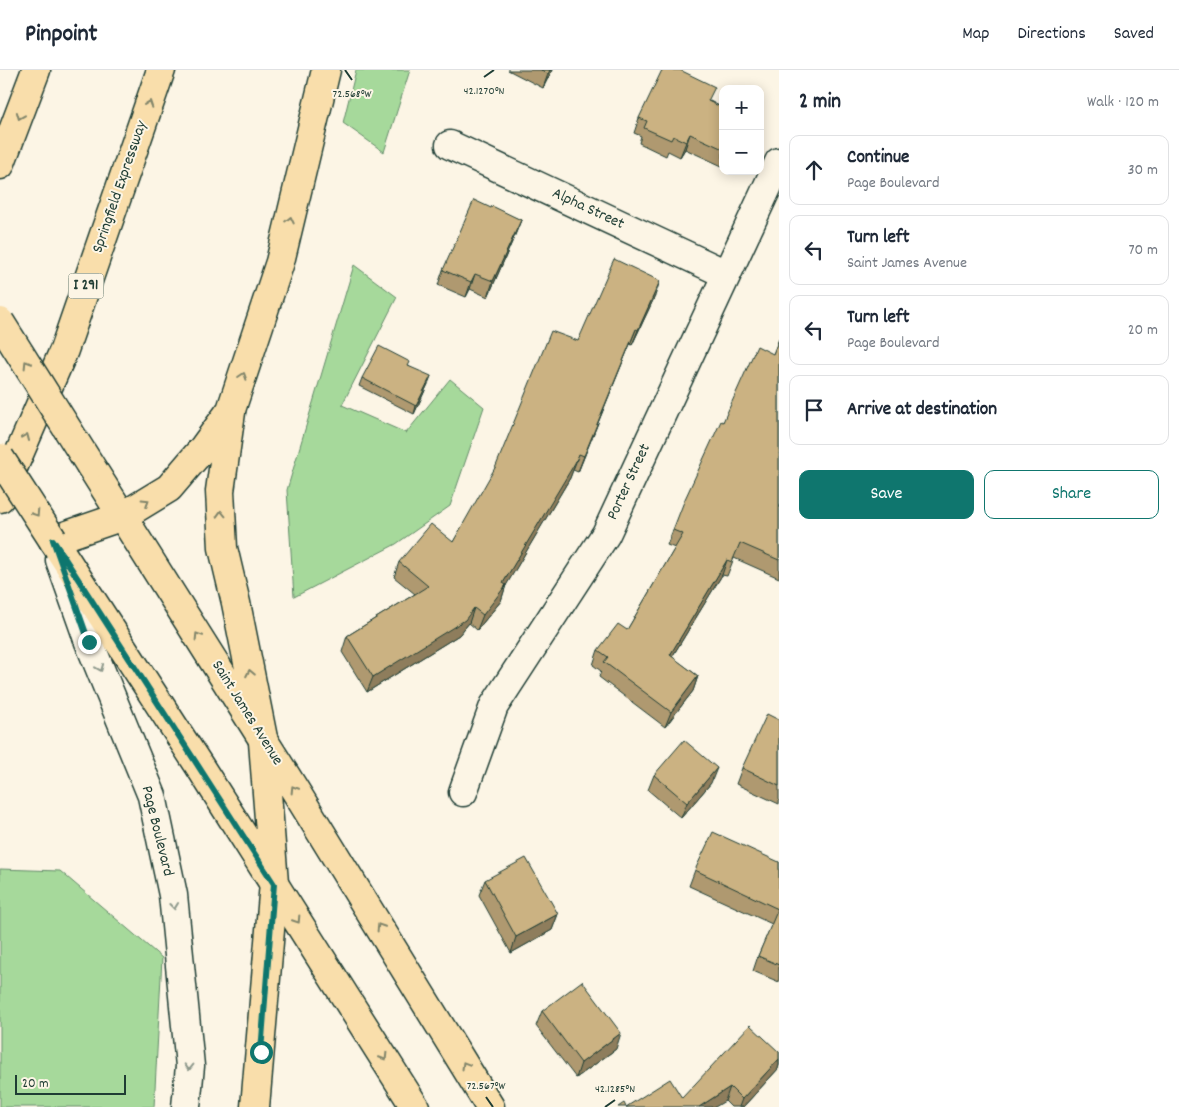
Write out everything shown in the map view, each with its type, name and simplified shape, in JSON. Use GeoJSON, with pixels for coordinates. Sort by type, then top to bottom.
{"type":"FeatureCollection","features":[{"type":"Feature","properties":{"kind":"main road"},"geometry":{"type":"LineString","coordinates":[[0,164],[36,70]]}},
{"type":"Feature","properties":{"kind":"main road","name":"Springfield Expressway"},"geometry":{"type":"LineString","coordinates":[[0,498],[64,350],[161,70]]}},
{"type":"Feature","properties":{"kind":"main road"},"geometry":{"type":"LineString","coordinates":[[255,1107],[274,884],[263,738],[223,548],[220,491],[231,410],[280,262],[326,70]]}},
{"type":"Feature","properties":{"kind":"main road","name":"Saint James Avenue"},"geometry":{"type":"LineString","coordinates":[[0,322],[263,738],[490,1107]]}},
{"type":"Feature","properties":{"kind":"main road"},"geometry":{"type":"LineString","coordinates":[[53,540],[123,516],[169,488],[204,447],[231,410]]}},
{"type":"Feature","properties":{"kind":"main road"},"geometry":{"type":"LineString","coordinates":[[0,458],[415,1107]]}},
{"type":"Feature","properties":{"kind":"street","name":"Alpha Street"},"geometry":{"type":"LineString","coordinates":[[450,145],[726,274]]}},
{"type":"Feature","properties":{"kind":"street","name":"Porter Street"},"geometry":{"type":"LineString","coordinates":[[463,792],[494,706],[606,534],[779,162]]}},
{"type":"Feature","properties":{"kind":"street","name":"Page Boulevard"},"geometry":{"type":"LineString","coordinates":[[53,540],[89,642],[152,796],[173,895],[190,1066],[186,1107]]}},
{"type":"Feature","properties":{"kind":"green space"},"geometry":{"type":"Polygon","coordinates":[[[356,70],[410,70],[384,152],[343,123],[356,70]]]}},
{"type":"Feature","properties":{"kind":"green space"},"geometry":{"type":"Polygon","coordinates":[[[354,265],[397,297],[342,405],[406,433],[450,379],[484,407],[450,506],[396,544],[294,597],[287,490],[354,265]]]}},
{"type":"Feature","properties":{"kind":"green space"},"geometry":{"type":"Polygon","coordinates":[[[0,869],[60,871],[162,958],[154,1107],[0,1107],[0,869]]]}},
{"type":"Feature","properties":{"kind":"building"},"geometry":{"type":"Polygon","coordinates":[[[541,70],[550,70],[548,74],[541,70]]]}},
{"type":"Feature","properties":{"kind":"building"},"geometry":{"type":"Polygon","coordinates":[[[662,70],[680,70],[715,87],[708,101],[719,106],[719,147],[690,134],[686,142],[673,136],[671,140],[644,128],[647,121],[639,118],[662,70]]]}},
{"type":"Feature","properties":{"kind":"building"},"geometry":{"type":"Polygon","coordinates":[[[474,200],[491,208],[492,206],[521,220],[493,281],[475,274],[471,282],[443,270],[474,200]]]}},
{"type":"Feature","properties":{"kind":"building"},"geometry":{"type":"Polygon","coordinates":[[[614,259],[660,281],[638,330],[636,329],[584,456],[579,454],[503,583],[506,585],[483,615],[474,608],[465,620],[373,677],[347,636],[428,586],[399,562],[431,524],[453,542],[496,466],[551,331],[578,341],[614,259]]]}},
{"type":"Feature","properties":{"kind":"building"},"geometry":{"type":"Polygon","coordinates":[[[779,339],[779,560],[740,543],[732,562],[727,560],[670,655],[698,676],[671,712],[604,662],[608,657],[598,650],[618,624],[627,630],[683,534],[673,530],[685,499],[721,421],[723,422],[757,346],[773,354],[779,339]]]}},
{"type":"Feature","properties":{"kind":"building"},"geometry":{"type":"Polygon","coordinates":[[[379,346],[410,362],[408,366],[431,376],[416,406],[362,378],[379,346]]]}},
{"type":"Feature","properties":{"kind":"building"},"geometry":{"type":"Polygon","coordinates":[[[767,714],[779,720],[779,786],[742,768],[767,714]]]}},
{"type":"Feature","properties":{"kind":"building"},"geometry":{"type":"Polygon","coordinates":[[[684,740],[717,768],[687,803],[654,775],[684,740]]]}},
{"type":"Feature","properties":{"kind":"building"},"geometry":{"type":"Polygon","coordinates":[[[713,832],[779,862],[779,965],[758,956],[778,909],[695,870],[713,832]]]}},
{"type":"Feature","properties":{"kind":"building"},"geometry":{"type":"Polygon","coordinates":[[[526,858],[558,914],[516,937],[485,880],[526,858]]]}},
{"type":"Feature","properties":{"kind":"building"},"geometry":{"type":"Polygon","coordinates":[[[582,981],[621,1033],[581,1063],[542,1011],[582,981]]]}},
{"type":"Feature","properties":{"kind":"building"},"geometry":{"type":"Polygon","coordinates":[[[750,1025],[779,1052],[779,1059],[742,1099],[730,1087],[699,1107],[626,1107],[670,1079],[682,1098],[750,1025]]]}},
{"type":"Feature","properties":{"kind":"building"},"geometry":{"type":"Polygon","coordinates":[[[624,1103],[626,1107],[618,1107],[624,1103]]]}},
{"type":"Feature","properties":{"kind":"route"},"geometry":{"type":"LineString","coordinates":[[89,642],[53,540],[274,884],[261,1052]]}}]}
